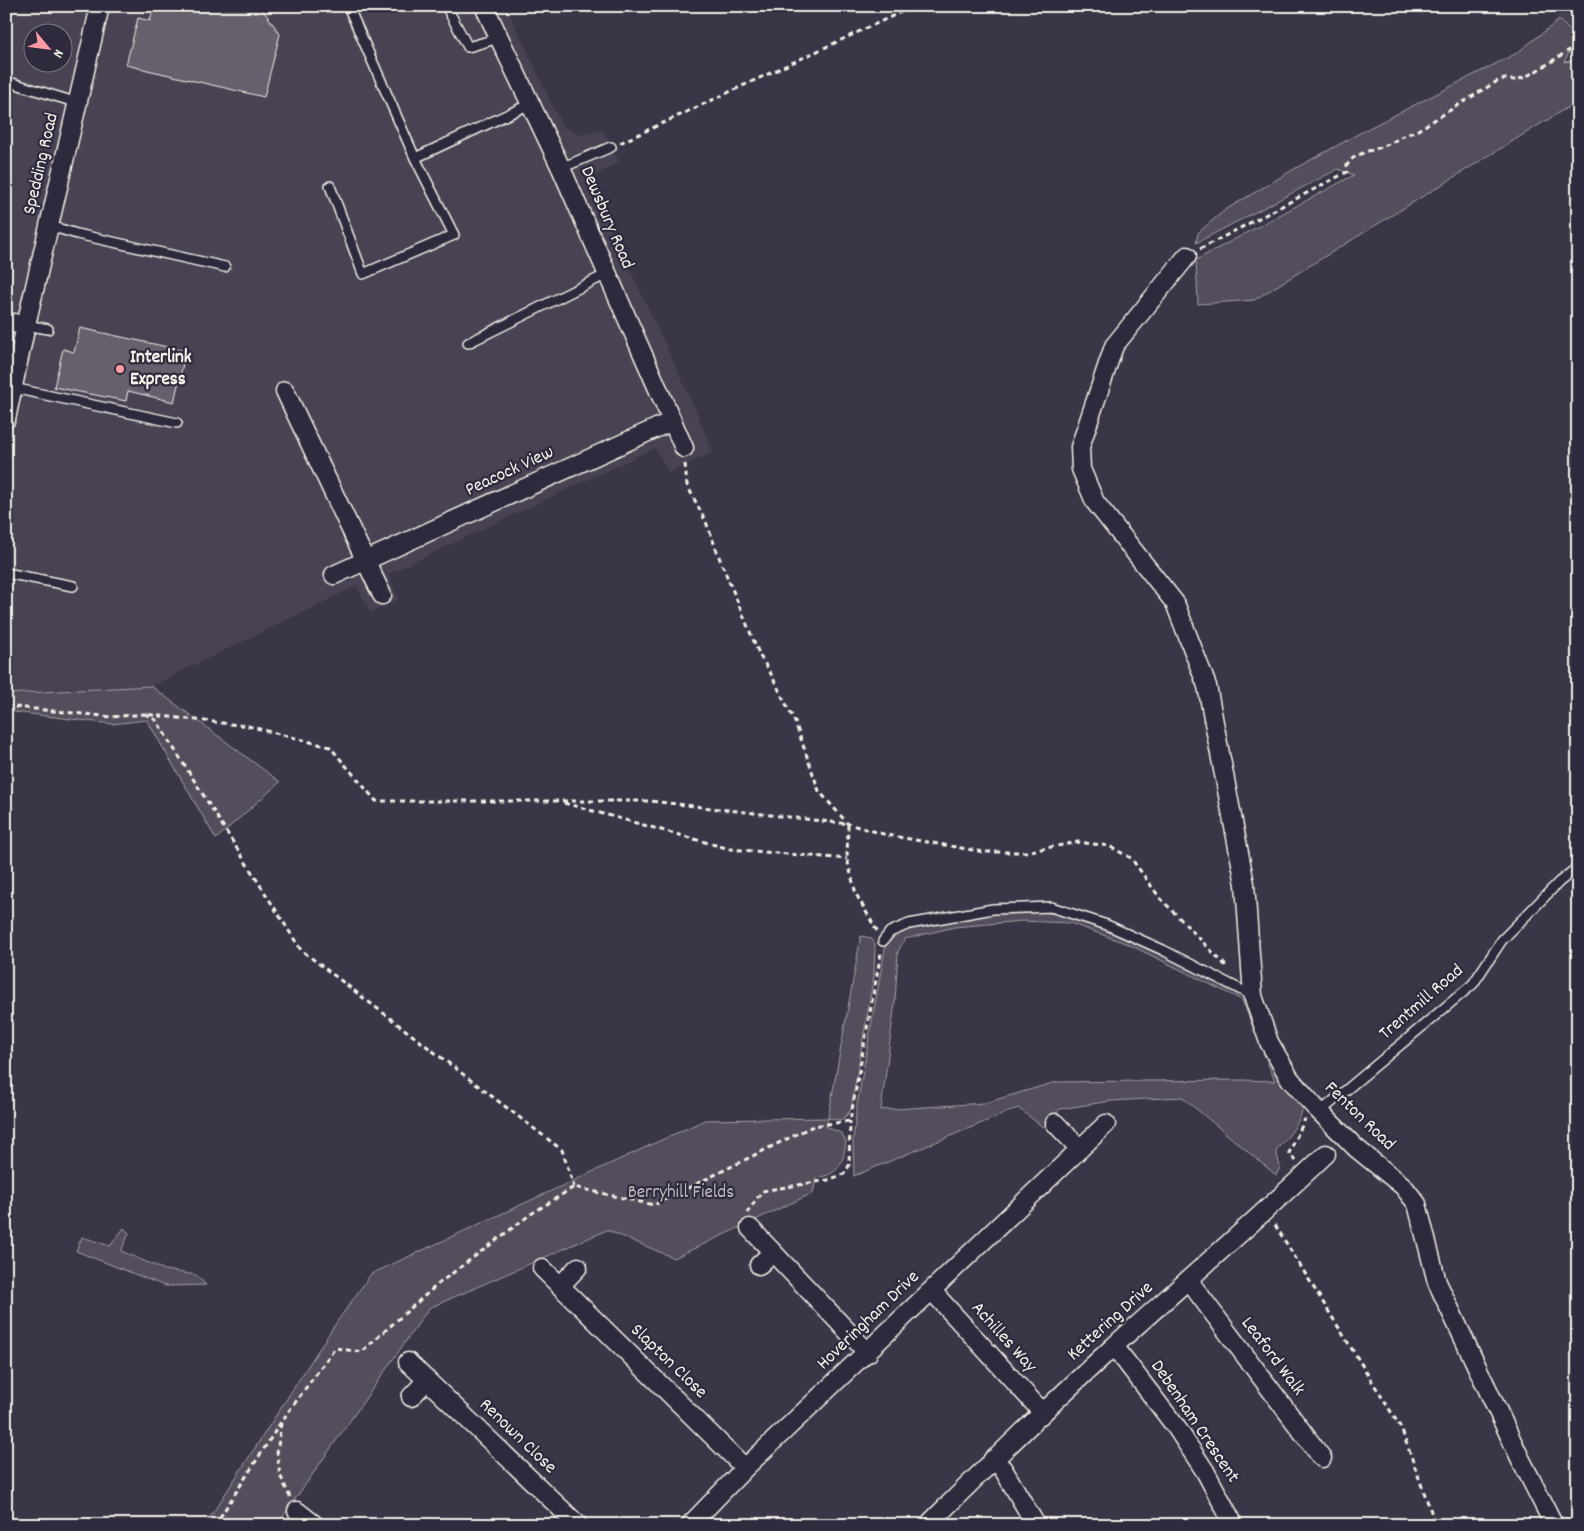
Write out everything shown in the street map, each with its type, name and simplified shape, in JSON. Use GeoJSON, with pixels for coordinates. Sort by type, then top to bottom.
{"type":"FeatureCollection","features":[{"type":"Feature","properties":{"kind":"street","name":"Spedding Road"},"geometry":{"type":"LineString","coordinates":[[6,419],[100,6]]}},
{"type":"Feature","properties":{"kind":"street","name":"Dewsbury Road"},"geometry":{"type":"LineString","coordinates":[[484,6],[561,168],[684,448]]}},
{"type":"Feature","properties":{"kind":"street","name":"Fenton Road"},"geometry":{"type":"LineString","coordinates":[[1186,256],[1114,346],[1080,447],[1081,468],[1095,502],[1175,603],[1207,686],[1245,884],[1253,996],[1269,1042],[1290,1079],[1317,1109],[1356,1148],[1402,1186],[1417,1204],[1437,1282],[1520,1458],[1554,1525]]}},
{"type":"Feature","properties":{"kind":"street"},"geometry":{"type":"LineString","coordinates":[[6,322],[26,325]]}},
{"type":"Feature","properties":{"kind":"street"},"geometry":{"type":"LineString","coordinates":[[285,392],[382,595]]}},
{"type":"Feature","properties":{"kind":"street","name":"Peacock View"},"geometry":{"type":"LineString","coordinates":[[334,575],[672,421]]}},
{"type":"Feature","properties":{"kind":"street"},"geometry":{"type":"LineString","coordinates":[[1055,1123],[1080,1149]]}},
{"type":"Feature","properties":{"kind":"street","name":"Hoveringham Drive"},"geometry":{"type":"LineString","coordinates":[[690,1525],[746,1468],[1106,1124]]}},
{"type":"Feature","properties":{"kind":"street","name":"Kettering Drive"},"geometry":{"type":"LineString","coordinates":[[928,1525],[994,1459],[1114,1346],[1326,1154]]}},
{"type":"Feature","properties":{"kind":"street"},"geometry":{"type":"LineString","coordinates":[[750,1228],[868,1353]]}},
{"type":"Feature","properties":{"kind":"street"},"geometry":{"type":"LineString","coordinates":[[759,1265],[772,1252]]}},
{"type":"Feature","properties":{"kind":"street"},"geometry":{"type":"LineString","coordinates":[[560,1286],[578,1267]]}},
{"type":"Feature","properties":{"kind":"street","name":"Slapton Close"},"geometry":{"type":"LineString","coordinates":[[542,1268],[746,1468]]}},
{"type":"Feature","properties":{"kind":"street","name":"Leaford Walk"},"geometry":{"type":"LineString","coordinates":[[1188,1281],[1322,1458]]}},
{"type":"Feature","properties":{"kind":"street","name":"Achilles Way"},"geometry":{"type":"LineString","coordinates":[[932,1290],[1043,1413]]}},
{"type":"Feature","properties":{"kind":"street","name":"Debenham Crescent"},"geometry":{"type":"LineString","coordinates":[[1114,1346],[1176,1427],[1205,1471],[1234,1525]]}},
{"type":"Feature","properties":{"kind":"street","name":"Renown Close"},"geometry":{"type":"LineString","coordinates":[[408,1362],[578,1525]]}},
{"type":"Feature","properties":{"kind":"street"},"geometry":{"type":"LineString","coordinates":[[412,1397],[427,1380]]}},
{"type":"Feature","properties":{"kind":"street"},"geometry":{"type":"LineString","coordinates":[[994,1459],[1003,1469],[1036,1525]]}},
{"type":"Feature","properties":{"kind":"lane"},"geometry":{"type":"LineString","coordinates":[[330,186],[363,274],[454,235],[416,158],[348,6]]}},
{"type":"Feature","properties":{"kind":"lane"},"geometry":{"type":"LineString","coordinates":[[446,6],[468,47],[499,38]]}},
{"type":"Feature","properties":{"kind":"lane"},"geometry":{"type":"LineString","coordinates":[[6,81],[78,102]]}},
{"type":"Feature","properties":{"kind":"lane"},"geometry":{"type":"LineString","coordinates":[[416,158],[530,104]]}},
{"type":"Feature","properties":{"kind":"lane"},"geometry":{"type":"LineString","coordinates":[[561,168],[610,147]]}},
{"type":"Feature","properties":{"kind":"lane"},"geometry":{"type":"LineString","coordinates":[[50,226],[224,267]]}},
{"type":"Feature","properties":{"kind":"lane"},"geometry":{"type":"LineString","coordinates":[[468,343],[607,274]]}},
{"type":"Feature","properties":{"kind":"lane"},"geometry":{"type":"LineString","coordinates":[[26,325],[48,329]]}},
{"type":"Feature","properties":{"kind":"lane"},"geometry":{"type":"LineString","coordinates":[[13,388],[177,423]]}},
{"type":"Feature","properties":{"kind":"lane"},"geometry":{"type":"LineString","coordinates":[[6,573],[73,586]]}},
{"type":"Feature","properties":{"kind":"lane","name":"Trentmill Road"},"geometry":{"type":"LineString","coordinates":[[1317,1109],[1473,984],[1502,940],[1559,882],[1578,867]]}},
{"type":"Feature","properties":{"kind":"lane"},"geometry":{"type":"LineString","coordinates":[[883,941],[890,932],[918,922],[993,909],[1051,907],[1107,925],[1163,950],[1253,996]]}},
{"type":"Feature","properties":{"kind":"path"},"geometry":{"type":"LineString","coordinates":[[610,147],[914,6]]}},
{"type":"Feature","properties":{"kind":"path"},"geometry":{"type":"LineString","coordinates":[[1186,256],[1347,172],[1347,165],[1353,158],[1367,151],[1391,144],[1400,137],[1418,130],[1499,80],[1508,78],[1514,80],[1530,74],[1578,45]]}},
{"type":"Feature","properties":{"kind":"path"},"geometry":{"type":"LineString","coordinates":[[684,448],[687,485],[706,522],[760,656],[795,722],[818,791],[848,824],[847,859],[856,894],[883,941],[850,1121],[848,1166],[844,1174],[828,1180],[762,1191],[745,1216],[750,1228]]}},
{"type":"Feature","properties":{"kind":"path"},"geometry":{"type":"LineString","coordinates":[[6,706],[112,717],[144,714],[248,726],[330,746],[376,801],[651,801],[848,824],[887,835],[984,852],[1025,852],[1078,842],[1109,846],[1132,858],[1160,898],[1234,975]]}},
{"type":"Feature","properties":{"kind":"path"},"geometry":{"type":"LineString","coordinates":[[144,714],[156,720],[301,950],[562,1150],[574,1187]]}},
{"type":"Feature","properties":{"kind":"path"},"geometry":{"type":"LineString","coordinates":[[561,802],[730,849],[847,859]]}},
{"type":"Feature","properties":{"kind":"path"},"geometry":{"type":"LineString","coordinates":[[1306,1173],[1289,1152],[1306,1117],[1317,1109]]}},
{"type":"Feature","properties":{"kind":"path"},"geometry":{"type":"LineString","coordinates":[[216,1525],[281,1422],[336,1348],[360,1352],[438,1284],[531,1214],[574,1187],[654,1205],[813,1126],[850,1121]]}},
{"type":"Feature","properties":{"kind":"path"},"geometry":{"type":"LineString","coordinates":[[1266,1210],[1401,1428],[1434,1520],[1433,1525]]}},
{"type":"Feature","properties":{"kind":"path"},"geometry":{"type":"LineString","coordinates":[[281,1422],[278,1454],[280,1475],[310,1516]]}},
{"type":"Feature","properties":{"kind":"shaded area"},"geometry":{"type":"Polygon","coordinates":[[[6,6],[506,6],[562,126],[581,135],[603,130],[619,162],[593,177],[592,189],[696,410],[713,452],[669,473],[655,448],[388,574],[398,599],[371,613],[357,586],[151,686],[6,694],[6,6]]]}},
{"type":"Feature","properties":{"kind":"shaded area"},"geometry":{"type":"Polygon","coordinates":[[[1548,6],[1578,6],[1577,38],[1548,6]]]}},
{"type":"Feature","properties":{"kind":"green space"},"geometry":{"type":"Polygon","coordinates":[[[1559,20],[1577,38],[1564,62],[1578,60],[1578,101],[1254,300],[1198,304],[1196,260],[1354,175],[1338,169],[1196,243],[1198,233],[1225,210],[1371,127],[1517,53],[1559,20]]]}},
{"type":"Feature","properties":{"kind":"green space"},"geometry":{"type":"Polygon","coordinates":[[[151,686],[280,782],[216,839],[147,720],[112,724],[14,712],[6,713],[6,694],[151,686]]]}},
{"type":"Feature","properties":{"kind":"green space"},"geometry":{"type":"Polygon","coordinates":[[[995,912],[1040,912],[1071,916],[1137,942],[1248,998],[1304,1103],[1294,1128],[1276,1150],[1280,1167],[1276,1175],[1182,1097],[1111,1101],[1060,1109],[1043,1127],[1018,1108],[854,1176],[853,1141],[857,1105],[886,943],[898,933],[923,923],[995,912]],[[1022,921],[954,927],[905,939],[898,951],[895,1002],[881,1110],[985,1103],[1056,1082],[1275,1081],[1242,1000],[1128,944],[1070,923],[1022,921]]]}},
{"type":"Feature","properties":{"kind":"green space"},"geometry":{"type":"Polygon","coordinates":[[[861,936],[871,938],[875,944],[874,975],[851,1109],[841,1120],[828,1118],[861,936]]]}},
{"type":"Feature","properties":{"kind":"green space","name":"Berryhill Fields"},"geometry":{"type":"Polygon","coordinates":[[[828,1118],[826,1127],[841,1133],[846,1141],[845,1149],[842,1162],[835,1171],[816,1178],[813,1193],[674,1258],[607,1230],[429,1308],[277,1525],[205,1525],[334,1326],[371,1274],[705,1120],[828,1118]]]}},
{"type":"Feature","properties":{"kind":"green space"},"geometry":{"type":"Polygon","coordinates":[[[124,1228],[129,1233],[121,1251],[165,1270],[196,1275],[206,1285],[165,1286],[76,1251],[82,1237],[110,1246],[124,1228]]]}},
{"type":"Feature","properties":{"kind":"building"},"geometry":{"type":"Polygon","coordinates":[[[154,6],[260,6],[280,34],[264,97],[126,65],[138,18],[150,21],[154,6]]]}},
{"type":"Feature","properties":{"kind":"building","name":"Interlink Express"},"geometry":{"type":"Polygon","coordinates":[[[80,328],[186,351],[174,402],[128,391],[126,401],[54,387],[63,349],[74,352],[80,328]]]}},
{"type":"Feature","properties":{"kind":"place","name":"Interlink Express"},"geometry":{"type":"Point","coordinates":[120,369]}}]}
